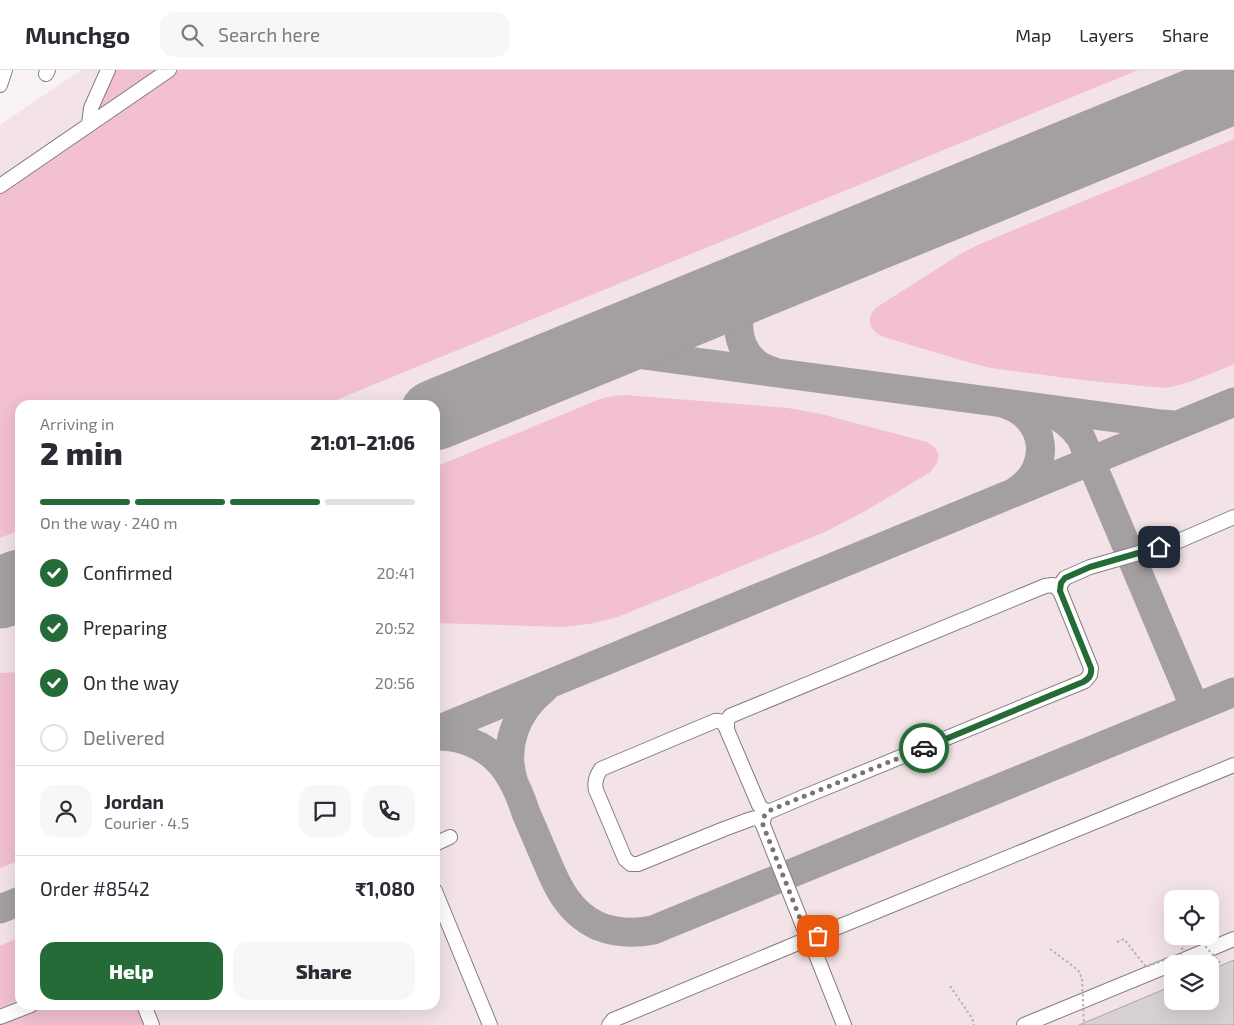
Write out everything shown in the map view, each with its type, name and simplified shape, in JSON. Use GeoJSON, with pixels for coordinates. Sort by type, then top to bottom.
{"type":"FeatureCollection","features":[{"type":"Feature","properties":{"kind":"street"},"geometry":{"type":"LineString","coordinates":[[0,85],[5,70]]}},
{"type":"Feature","properties":{"kind":"street"},"geometry":{"type":"LineString","coordinates":[[89,125],[91,108],[108,70]]}},
{"type":"Feature","properties":{"kind":"street"},"geometry":{"type":"LineString","coordinates":[[0,186],[169,70]]}},
{"type":"Feature","properties":{"kind":"street"},"geometry":{"type":"LineString","coordinates":[[1060,591],[1061,583],[1065,578],[1090,567],[1174,543],[1234,517]]}},
{"type":"Feature","properties":{"kind":"street"},"geometry":{"type":"LineString","coordinates":[[727,730],[727,721],[730,716],[818,679],[1045,586],[1054,585],[1060,591],[1091,668],[1090,675],[1085,681],[764,808]]}},
{"type":"Feature","properties":{"kind":"street"},"geometry":{"type":"LineString","coordinates":[[716,721],[723,723],[727,730],[764,808],[766,813],[763,818],[757,822],[638,864],[632,864],[625,860],[596,790],[595,781],[597,774],[601,769],[716,721]]}},
{"type":"Feature","properties":{"kind":"street"},"geometry":{"type":"LineString","coordinates":[[609,1025],[613,1020],[802,937],[821,934],[1234,765]]}},
{"type":"Feature","properties":{"kind":"street"},"geometry":{"type":"LineString","coordinates":[[757,822],[802,937],[802,942],[807,942],[813,947],[844,1025]]}},
{"type":"Feature","properties":{"kind":"street"},"geometry":{"type":"LineString","coordinates":[[440,842],[450,837]]}},
{"type":"Feature","properties":{"kind":"street"},"geometry":{"type":"LineString","coordinates":[[440,903],[490,1025]]}},
{"type":"Feature","properties":{"kind":"street"},"geometry":{"type":"LineString","coordinates":[[813,947],[815,939],[821,934]]}},
{"type":"Feature","properties":{"kind":"street"},"geometry":{"type":"LineString","coordinates":[[1195,955],[1234,939]]}},
{"type":"Feature","properties":{"kind":"street"},"geometry":{"type":"LineString","coordinates":[[1024,1025],[1164,968]]}},
{"type":"Feature","properties":{"kind":"street"},"geometry":{"type":"LineString","coordinates":[[0,1018],[19,1010]]}},
{"type":"Feature","properties":{"kind":"street"},"geometry":{"type":"LineString","coordinates":[[146,1010],[152,1025]]}},
{"type":"Feature","properties":{"kind":"path"},"geometry":{"type":"LineString","coordinates":[[1117,942],[1124,939],[1146,967],[1181,954],[1183,945]]}},
{"type":"Feature","properties":{"kind":"path"},"geometry":{"type":"LineString","coordinates":[[1204,945],[1222,965]]}},
{"type":"Feature","properties":{"kind":"path"},"geometry":{"type":"LineString","coordinates":[[1050,948],[1078,970],[1082,978],[1084,1023]]}},
{"type":"Feature","properties":{"kind":"path"},"geometry":{"type":"LineString","coordinates":[[950,986],[972,1018],[974,1025]]}},
{"type":"Feature","properties":{"kind":"shaded area"},"geometry":{"type":"Polygon","coordinates":[[[81,70],[1234,70],[1234,1025],[0,1025],[0,125],[81,70]]]}},
{"type":"Feature","properties":{"kind":"shaded area"},"geometry":{"type":"Polygon","coordinates":[[[111,70],[160,70],[104,108],[99,107],[111,70]]]}},
{"type":"Feature","properties":{"kind":"shaded area"},"geometry":{"type":"Polygon","coordinates":[[[179,70],[1138,70],[336,400],[15,400],[15,532],[0,538],[0,192],[179,70]]]}},
{"type":"Feature","properties":{"kind":"shaded area"},"geometry":{"type":"Polygon","coordinates":[[[1234,139],[1234,364],[1191,381],[1164,388],[1082,380],[991,368],[884,337],[872,328],[870,320],[873,311],[877,307],[962,253],[1234,139]]]}},
{"type":"Feature","properties":{"kind":"shaded area"},"geometry":{"type":"Polygon","coordinates":[[[626,395],[788,408],[821,414],[927,442],[936,449],[938,460],[929,473],[867,510],[827,531],[618,617],[589,624],[562,627],[440,623],[440,465],[600,399],[626,395]]]}},
{"type":"Feature","properties":{"kind":"shaded area"},"geometry":{"type":"Polygon","coordinates":[[[15,672],[15,862],[0,868],[0,673],[15,672]]]}},
{"type":"Feature","properties":{"kind":"shaded area"},"geometry":{"type":"Polygon","coordinates":[[[15,939],[15,1006],[0,1013],[0,946],[15,939]]]}},
{"type":"Feature","properties":{"kind":"shaded area"},"geometry":{"type":"Polygon","coordinates":[[[27,1010],[142,1010],[148,1025],[0,1025],[0,1021],[27,1010]]]}},
{"type":"Feature","properties":{"kind":"building"},"geometry":{"type":"Polygon","coordinates":[[[1234,960],[1234,1025],[1079,1025],[1164,989],[1164,1010],[1219,1010],[1219,966],[1234,960]]]}},
{"type":"Feature","properties":{"kind":"taxiway"},"geometry":{"type":"LineString","coordinates":[[763,281],[752,287],[749,291],[743,304],[739,325],[742,345],[747,354],[762,367],[772,371]]}},
{"type":"Feature","properties":{"kind":"taxiway"},"geometry":{"type":"LineString","coordinates":[[583,354],[606,350],[1174,425]]}},
{"type":"Feature","properties":{"kind":"taxiway"},"geometry":{"type":"LineString","coordinates":[[440,729],[1234,402]]}},
{"type":"Feature","properties":{"kind":"taxiway"},"geometry":{"type":"LineString","coordinates":[[1005,404],[1019,411],[1030,420],[1037,431],[1040,444],[1040,457],[1036,470],[1028,481],[1016,491]]}},
{"type":"Feature","properties":{"kind":"taxiway"},"geometry":{"type":"LineString","coordinates":[[1047,411],[1066,422],[1081,438],[1195,708]]}},
{"type":"Feature","properties":{"kind":"taxiway"},"geometry":{"type":"LineString","coordinates":[[514,783],[510,756],[514,731],[526,708],[544,689]]}},
{"type":"Feature","properties":{"kind":"taxiway"},"geometry":{"type":"LineString","coordinates":[[440,736],[469,741],[489,752],[505,768],[518,791],[556,882],[572,907],[588,921],[598,926],[618,931],[639,932],[653,930],[1234,692]]}},
{"type":"Feature","properties":{"kind":"taxiway"},"geometry":{"type":"LineString","coordinates":[[0,909],[15,903]]}},
{"type":"Feature","properties":{"kind":"runway"},"geometry":{"type":"LineString","coordinates":[[440,413],[1234,88]]}},
{"type":"Feature","properties":{"kind":"runway"},"geometry":{"type":"LineString","coordinates":[[0,593],[15,587]]}},
{"type":"Feature","properties":{"kind":"way so far"},"geometry":{"type":"LineString","coordinates":[[818,936],[821,934],[812,935],[805,931],[763,825],[765,814],[862,772],[924,748]]}},
{"type":"Feature","properties":{"kind":"route"},"geometry":{"type":"LineString","coordinates":[[924,748],[1088,679],[1091,674],[1091,668],[1060,591],[1062,581],[1090,567],[1159,547]]}}]}
